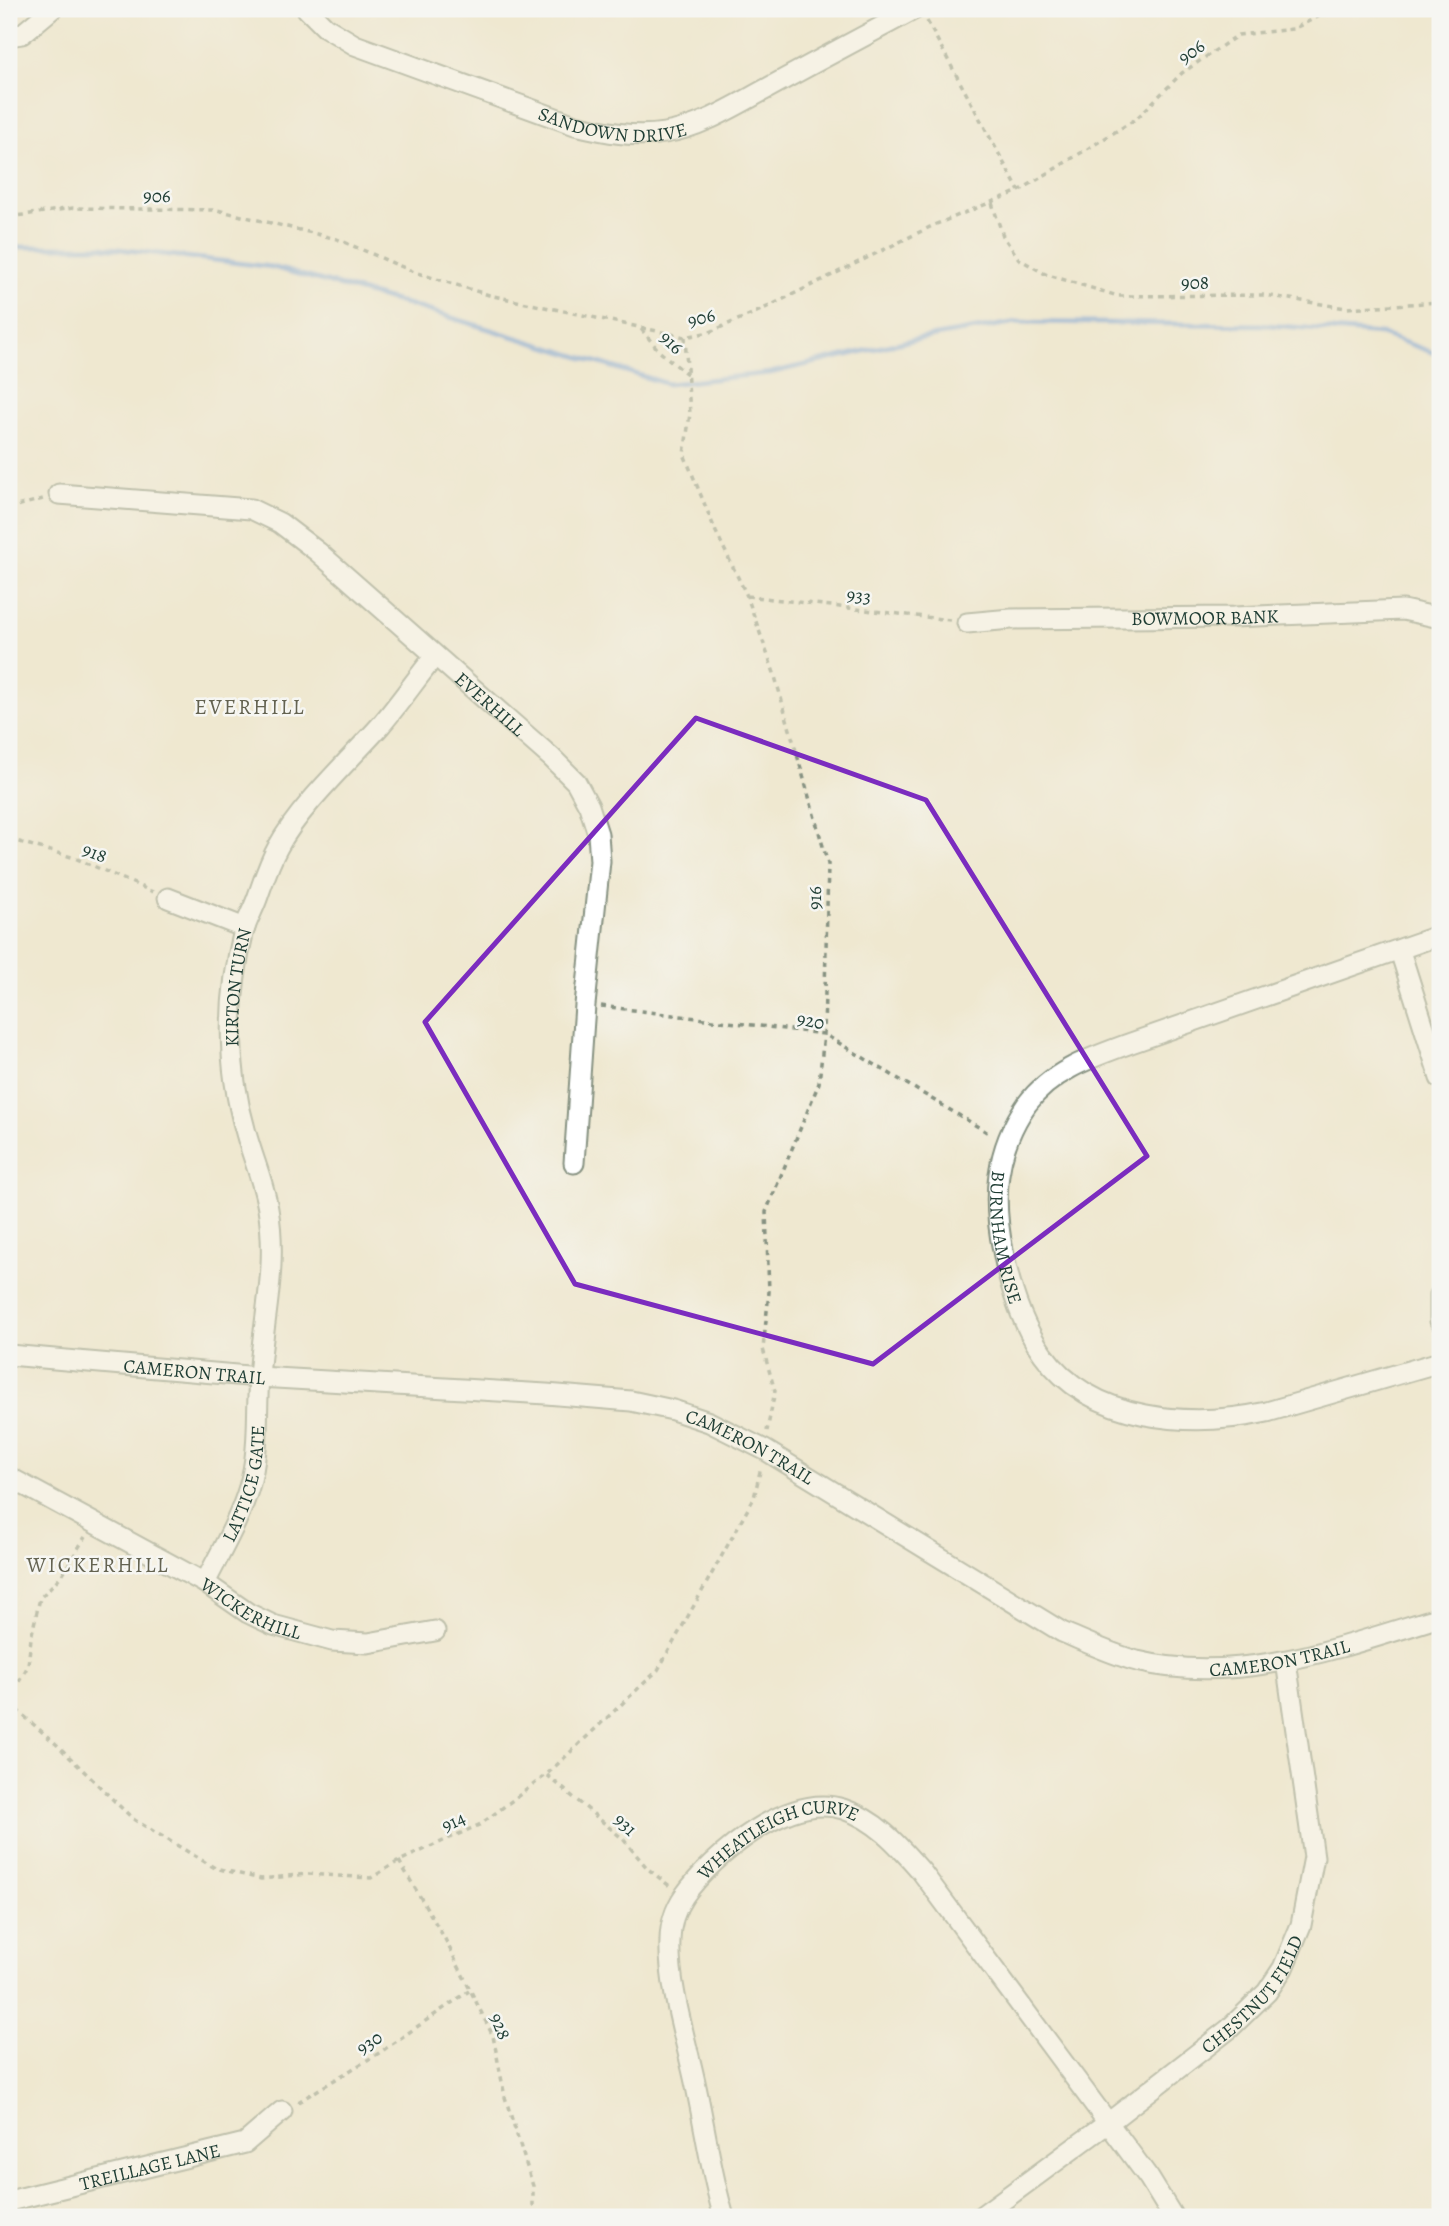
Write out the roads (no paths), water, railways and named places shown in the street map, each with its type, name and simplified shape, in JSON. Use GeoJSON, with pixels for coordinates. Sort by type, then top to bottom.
{"type":"FeatureCollection","features":[{"type":"Feature","properties":{"kind":"street"},"geometry":{"type":"LineString","coordinates":[[9,36],[22,34],[52,9]]}},
{"type":"Feature","properties":{"kind":"street","name":"SANDOWN DRIVE"},"geometry":{"type":"LineString","coordinates":[[307,9],[325,27],[355,45],[575,125],[610,133],[652,135],[686,129],[711,118],[921,15]]}},
{"type":"Feature","properties":{"kind":"street","name":"EVERHILL"},"geometry":{"type":"LineString","coordinates":[[59,494],[251,509],[280,523],[552,758],[576,782],[589,806],[598,834],[600,861],[585,1004],[574,1163]]}},
{"type":"Feature","properties":{"kind":"street","name":"BOWMOOR BANK"},"geometry":{"type":"LineString","coordinates":[[967,622],[1011,619],[1234,617],[1403,610],[1440,618]]}},
{"type":"Feature","properties":{"kind":"street","name":"KIRTON TURN"},"geometry":{"type":"LineString","coordinates":[[259,1377],[272,1264],[271,1237],[263,1184],[233,1079],[229,1025],[233,986],[245,928],[266,872],[292,824],[383,723],[435,656]]}},
{"type":"Feature","properties":{"kind":"street"},"geometry":{"type":"LineString","coordinates":[[168,898],[245,928]]}},
{"type":"Feature","properties":{"kind":"street","name":"BURNHAM RISE"},"geometry":{"type":"LineString","coordinates":[[1440,935],[1131,1043],[1080,1062],[1052,1079],[1028,1103],[1004,1143],[996,1207],[1007,1269],[1018,1308],[1036,1344],[1053,1365],[1083,1391],[1108,1404],[1160,1418],[1241,1418],[1440,1362]]}},
{"type":"Feature","properties":{"kind":"street"},"geometry":{"type":"LineString","coordinates":[[1399,951],[1440,1078]]}},
{"type":"Feature","properties":{"kind":"street"},"geometry":{"type":"LineString","coordinates":[[1440,1296],[1440,1321]]}},
{"type":"Feature","properties":{"kind":"street","name":"CAMERON TRAIL"},"geometry":{"type":"LineString","coordinates":[[9,1355],[259,1377],[631,1401],[673,1410],[766,1443],[1062,1632],[1111,1653],[1138,1661],[1193,1668],[1286,1661],[1356,1644],[1440,1617]]}},
{"type":"Feature","properties":{"kind":"street","name":"LATTICE GATE"},"geometry":{"type":"LineString","coordinates":[[205,1583],[237,1519],[250,1485],[258,1441],[259,1377]]}},
{"type":"Feature","properties":{"kind":"street","name":"WICKERHILL"},"geometry":{"type":"LineString","coordinates":[[9,1477],[205,1583],[248,1613],[273,1625],[332,1641],[368,1643],[435,1631]]}},
{"type":"Feature","properties":{"kind":"street","name":"CHESTNUT FIELD"},"geometry":{"type":"LineString","coordinates":[[980,2217],[1219,2037],[1267,1992],[1283,1968],[1301,1925],[1314,1857],[1286,1661]]}},
{"type":"Feature","properties":{"kind":"street","name":"WHEATLEIGH CURVE"},"geometry":{"type":"LineString","coordinates":[[724,2217],[676,1998],[670,1942],[674,1916],[683,1897],[740,1840],[766,1822],[791,1812],[813,1808],[841,1808],[874,1824],[897,1844],[921,1871],[1149,2178],[1172,2217]]}},
{"type":"Feature","properties":{"kind":"street","name":"TREILLAGE LANE"},"geometry":{"type":"LineString","coordinates":[[9,2201],[245,2143],[282,2111]]}},
{"type":"Feature","properties":{"kind":"waterway"},"geometry":{"type":"LineString","coordinates":[[9,247],[102,247],[272,267],[410,305],[668,384],[770,373],[912,340],[1017,322],[1268,325],[1381,334],[1440,355]]}},
{"type":"Feature","properties":{"kind":"district","name":"EVERHILL"},"geometry":{"type":"Point","coordinates":[250,707]}},
{"type":"Feature","properties":{"kind":"district","name":"WICKERHILL"},"geometry":{"type":"Point","coordinates":[98,1565]}}]}
